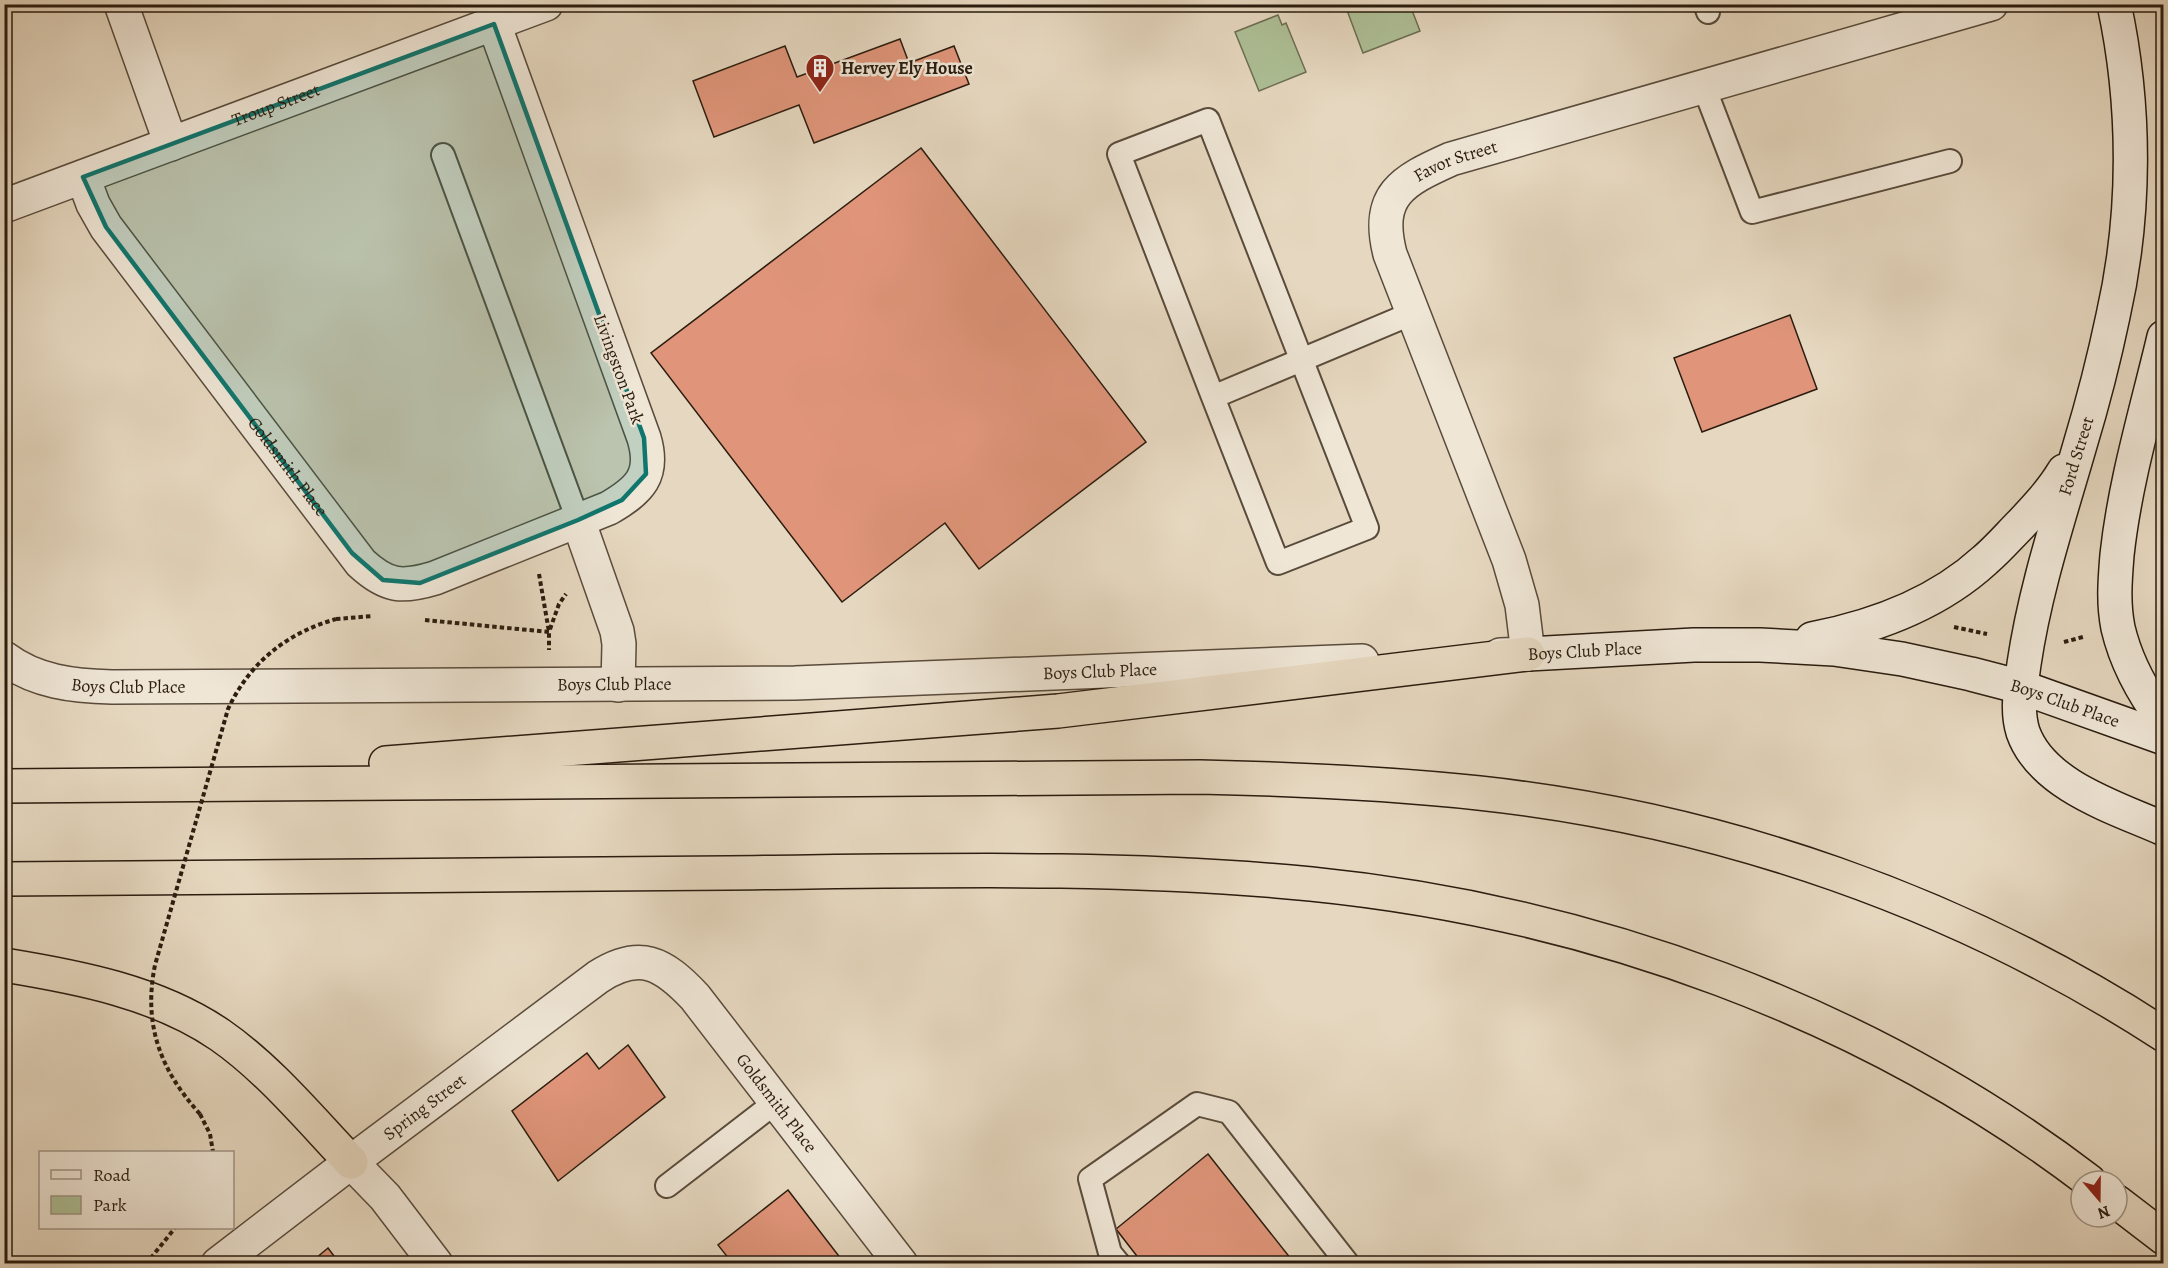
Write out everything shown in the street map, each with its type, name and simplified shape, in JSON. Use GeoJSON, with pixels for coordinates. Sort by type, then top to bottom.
{"type":"FeatureCollection","features":[{"type":"Feature","properties":{"kind":"highway"},"geometry":{"type":"LineString","coordinates":[[80,786],[1003,717],[1528,654]]}},
{"type":"Feature","properties":{"kind":"highway"},"geometry":{"type":"LineString","coordinates":[[4,786],[1200,777],[1341,781],[1481,793],[1551,803],[1655,823],[1746,846],[1824,870],[1892,895],[2018,952],[2082,986],[2163,1035]]}},
{"type":"Feature","properties":{"kind":"highway"},"geometry":{"type":"LineString","coordinates":[[4,879],[1039,871],[1246,879],[1383,893],[1451,904],[1585,935],[1704,973],[1779,1003],[1891,1056],[1963,1096],[2071,1169]]}},
{"type":"Feature","properties":{"kind":"highway"},"geometry":{"type":"LineString","coordinates":[[4,965],[68,977],[125,992],[160,1004],[201,1024],[220,1036],[258,1067],[351,1162]]}},
{"type":"Feature","properties":{"kind":"highway"},"geometry":{"type":"LineString","coordinates":[[2129,1212],[2163,1238]]}},
{"type":"Feature","properties":{"kind":"street"},"geometry":{"type":"LineString","coordinates":[[121,4],[171,144]]}},
{"type":"Feature","properties":{"kind":"street","name":"Favor Street"},"geometry":{"type":"LineString","coordinates":[[1528,654],[1517,583],[1390,254],[1384,232],[1386,212],[1394,194],[1422,172],[1451,159],[1991,4]]}},
{"type":"Feature","properties":{"kind":"street","name":"Ford Street"},"geometry":{"type":"LineString","coordinates":[[2114,4],[2122,42],[2129,109],[2130,178],[2124,248],[2114,313],[2098,382],[2055,527],[2033,612],[2019,702],[2024,733],[2031,749],[2044,765],[2078,790],[2163,829]]}},
{"type":"Feature","properties":{"kind":"street","name":"Troup Street"},"geometry":{"type":"LineString","coordinates":[[4,206],[494,24],[536,6]]}},
{"type":"Feature","properties":{"kind":"street","name":"Livingston Park"},"geometry":{"type":"LineString","coordinates":[[494,24],[648,451],[649,463],[646,474],[632,493],[609,508],[578,520]]}},
{"type":"Feature","properties":{"kind":"street","name":"Goldsmith Place"},"geometry":{"type":"LineString","coordinates":[[83,177],[93,204],[106,228],[352,553],[382,580],[395,584],[420,583],[578,520]]}},
{"type":"Feature","properties":{"kind":"street"},"geometry":{"type":"LineString","coordinates":[[2163,337],[2121,522],[2114,590],[2118,627],[2124,649],[2141,687],[2163,721]]}},
{"type":"Feature","properties":{"kind":"street"},"geometry":{"type":"LineString","coordinates":[[1760,645],[1844,633],[1911,608],[1949,586],[1984,561],[2043,501],[2060,479],[2079,447]]}},
{"type":"Feature","properties":{"kind":"street"},"geometry":{"type":"LineString","coordinates":[[578,520],[617,631],[618,685]]}},
{"type":"Feature","properties":{"kind":"street","name":"Boys Club Place"},"geometry":{"type":"LineString","coordinates":[[15,665],[57,682],[94,687],[618,685],[864,681],[1694,645],[1760,645],[1833,649],[1902,659],[1971,674],[2021,687],[2163,738]]}},
{"type":"Feature","properties":{"kind":"street","name":"Goldsmith Place"},"geometry":{"type":"LineString","coordinates":[[635,962],[654,965],[665,970],[686,987],[901,1263]]}},
{"type":"Feature","properties":{"kind":"street","name":"Spring Street"},"geometry":{"type":"LineString","coordinates":[[218,1263],[598,976],[618,965],[635,962]]}},
{"type":"Feature","properties":{"kind":"street"},"geometry":{"type":"LineString","coordinates":[[351,1162],[385,1197],[436,1263]]}},
{"type":"Feature","properties":{"kind":"lane"},"geometry":{"type":"LineString","coordinates":[[1704,87],[1752,212],[1950,162]]}},
{"type":"Feature","properties":{"kind":"lane"},"geometry":{"type":"LineString","coordinates":[[1208,120],[1367,528],[1278,563],[1213,397],[1119,154],[1208,120]]}},
{"type":"Feature","properties":{"kind":"lane"},"geometry":{"type":"LineString","coordinates":[[443,154],[578,520]]}},
{"type":"Feature","properties":{"kind":"lane"},"geometry":{"type":"LineString","coordinates":[[1213,397],[1413,313]]}},
{"type":"Feature","properties":{"kind":"lane"},"geometry":{"type":"LineString","coordinates":[[667,1186],[776,1102]]}},
{"type":"Feature","properties":{"kind":"lane"},"geometry":{"type":"LineString","coordinates":[[1114,1258],[1090,1179],[1197,1104],[1229,1112],[1348,1263]]}},
{"type":"Feature","properties":{"kind":"path"},"geometry":{"type":"LineString","coordinates":[[533,538],[549,632],[549,685]]}},
{"type":"Feature","properties":{"kind":"path"},"geometry":{"type":"LineString","coordinates":[[213,1151],[210,1134],[200,1114],[178,1087],[157,1042],[150,1011],[155,965],[228,709],[234,695],[259,662],[282,643],[307,629],[336,619],[376,616]]}},
{"type":"Feature","properties":{"kind":"path"},"geometry":{"type":"LineString","coordinates":[[419,620],[549,632]]}},
{"type":"Feature","properties":{"kind":"path"},"geometry":{"type":"LineString","coordinates":[[146,1263],[173,1229]]}},
{"type":"Feature","properties":{"kind":"highlighted area"},"geometry":{"type":"Polygon","coordinates":[[[494,24],[644,438],[646,474],[622,500],[578,520],[420,583],[383,580],[352,553],[106,227],[83,177],[494,24]]]}},
{"type":"Feature","properties":{"kind":"green space"},"geometry":{"type":"Polygon","coordinates":[[[1345,5],[1410,5],[1420,31],[1363,53],[1345,5]]]}},
{"type":"Feature","properties":{"kind":"green space"},"geometry":{"type":"Polygon","coordinates":[[[1278,15],[1282,25],[1286,23],[1306,72],[1259,91],[1235,32],[1278,15]]]}},
{"type":"Feature","properties":{"kind":"building","name":"Hervey Ely House"},"geometry":{"type":"Polygon","coordinates":[[[900,39],[909,63],[954,46],[969,84],[814,143],[799,105],[714,137],[693,81],[785,46],[797,77],[900,39]]]}},
{"type":"Feature","properties":{"kind":"building"},"geometry":{"type":"Polygon","coordinates":[[[921,148],[1146,442],[979,569],[945,523],[842,602],[651,353],[921,148]]]}},
{"type":"Feature","properties":{"kind":"building"},"geometry":{"type":"Polygon","coordinates":[[[1790,315],[1817,389],[1702,432],[1674,358],[1790,315]]]}},
{"type":"Feature","properties":{"kind":"building"},"geometry":{"type":"Polygon","coordinates":[[[628,1045],[665,1097],[558,1181],[512,1111],[587,1053],[599,1069],[628,1045]]]}},
{"type":"Feature","properties":{"kind":"building"},"geometry":{"type":"Polygon","coordinates":[[[1208,1154],[1295,1264],[1143,1264],[1116,1229],[1208,1154]]]}},
{"type":"Feature","properties":{"kind":"building"},"geometry":{"type":"Polygon","coordinates":[[[788,1190],[845,1264],[733,1264],[718,1245],[788,1190]]]}},
{"type":"Feature","properties":{"kind":"building"},"geometry":{"type":"Polygon","coordinates":[[[328,1248],[340,1264],[309,1264],[328,1248]]]}},
{"type":"Feature","properties":{"kind":"place","name":"Hervey Ely House"},"geometry":{"type":"Point","coordinates":[820,94]}}]}
